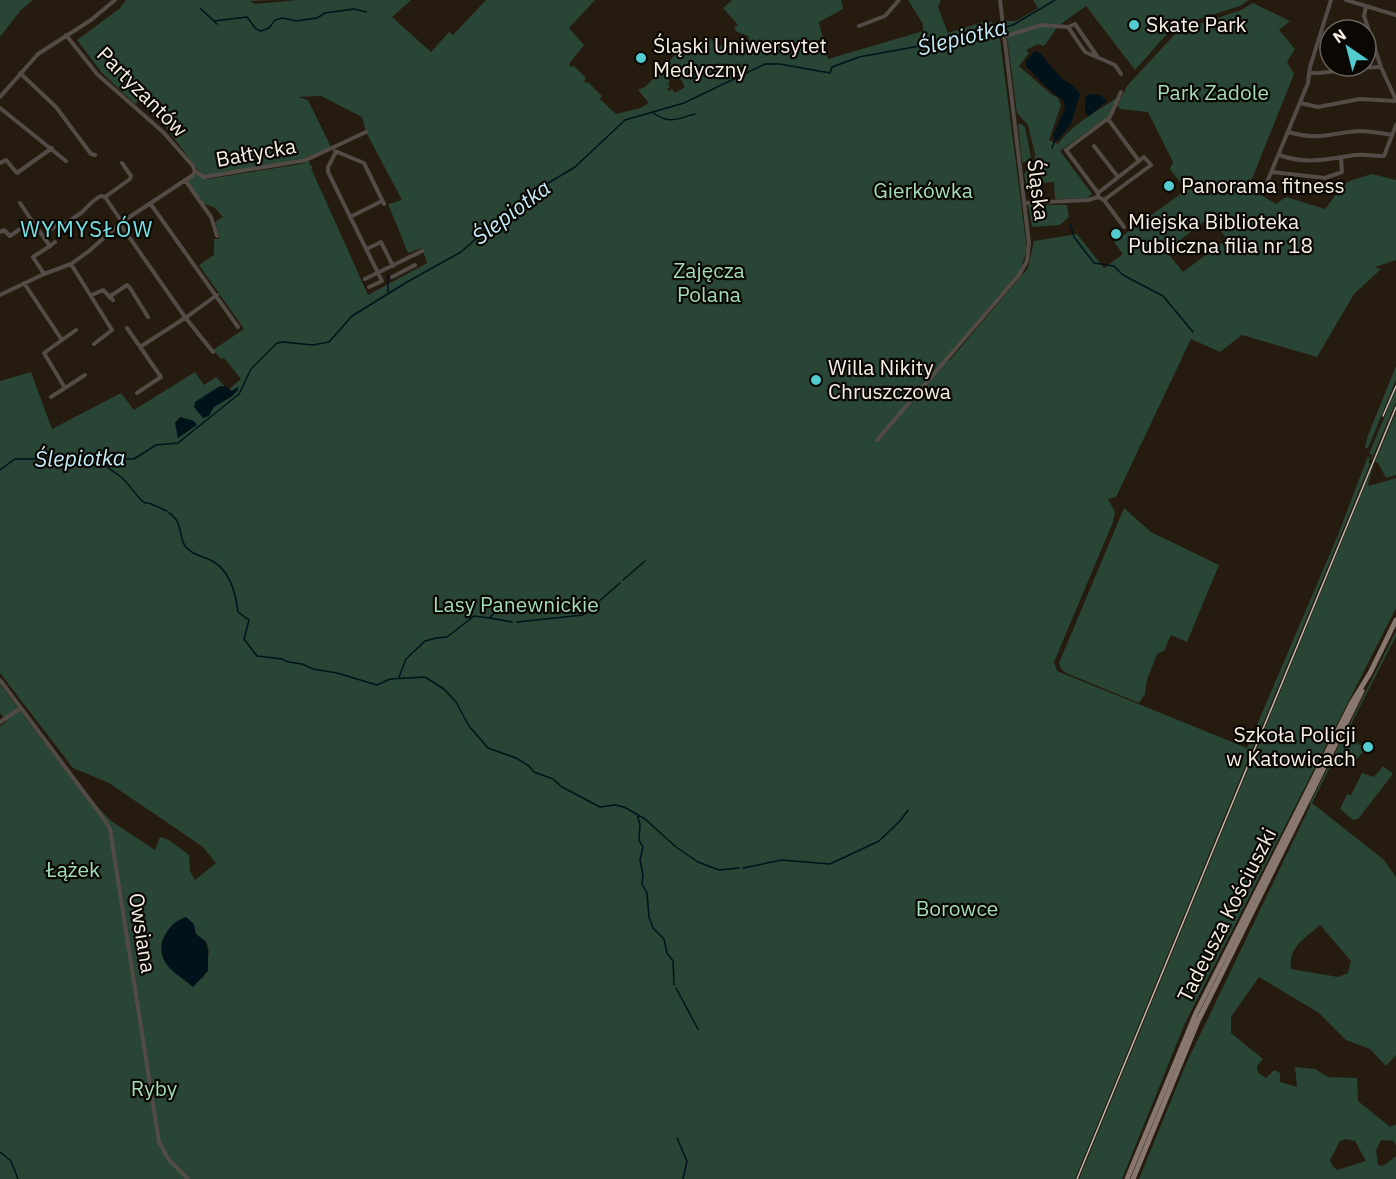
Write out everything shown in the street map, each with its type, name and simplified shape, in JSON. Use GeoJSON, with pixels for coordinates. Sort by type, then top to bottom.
{"type":"FeatureCollection","features":[{"type":"Feature","properties":{"kind":"main road","name":"Tadeusza Kościuszki"},"geometry":{"type":"LineString","coordinates":[[1133,1179],[1198,1021],[1356,706],[1396,620]]}},
{"type":"Feature","properties":{"kind":"main road","name":"Tadeusza Kościuszki"},"geometry":{"type":"LineString","coordinates":[[1127,1179],[1196,1013],[1346,714],[1370,673]]}},
{"type":"Feature","properties":{"kind":"street"},"geometry":{"type":"LineString","coordinates":[[0,97],[35,56],[94,17],[115,0]]}},
{"type":"Feature","properties":{"kind":"street"},"geometry":{"type":"LineString","coordinates":[[859,26],[885,16],[898,0]]}},
{"type":"Feature","properties":{"kind":"street","name":"Śląska"},"geometry":{"type":"LineString","coordinates":[[877,440],[1025,266],[1029,247],[1025,203],[1001,24],[1000,0]]}},
{"type":"Feature","properties":{"kind":"street"},"geometry":{"type":"LineString","coordinates":[[1248,189],[1263,192],[1272,172],[1308,83],[1331,0]]}},
{"type":"Feature","properties":{"kind":"street"},"geometry":{"type":"LineString","coordinates":[[1346,0],[1396,15]]}},
{"type":"Feature","properties":{"kind":"street"},"geometry":{"type":"LineString","coordinates":[[1300,103],[1318,107],[1360,99],[1396,100],[1381,67],[1364,16],[1366,6]]}},
{"type":"Feature","properties":{"kind":"street"},"geometry":{"type":"LineString","coordinates":[[1003,37],[1041,25],[1068,27],[1075,24],[1098,57]]}},
{"type":"Feature","properties":{"kind":"street"},"geometry":{"type":"LineString","coordinates":[[1068,27],[1084,52],[1115,65],[1122,74]]}},
{"type":"Feature","properties":{"kind":"street","name":"Partyzantów"},"geometry":{"type":"LineString","coordinates":[[66,35],[97,74],[163,132],[195,171]]}},
{"type":"Feature","properties":{"kind":"street"},"geometry":{"type":"LineString","coordinates":[[1309,73],[1326,74],[1365,66],[1381,67]]}},
{"type":"Feature","properties":{"kind":"street"},"geometry":{"type":"LineString","coordinates":[[20,73],[56,107],[88,151],[95,154]]}},
{"type":"Feature","properties":{"kind":"street"},"geometry":{"type":"LineString","coordinates":[[1121,92],[1109,118],[1066,150],[1124,227]]}},
{"type":"Feature","properties":{"kind":"street"},"geometry":{"type":"LineString","coordinates":[[1,111],[66,161]]}},
{"type":"Feature","properties":{"kind":"street"},"geometry":{"type":"LineString","coordinates":[[1109,118],[1139,161]]}},
{"type":"Feature","properties":{"kind":"street"},"geometry":{"type":"LineString","coordinates":[[1279,155],[1302,161],[1341,158],[1358,154],[1384,156],[1396,125]]}},
{"type":"Feature","properties":{"kind":"street"},"geometry":{"type":"LineString","coordinates":[[1288,132],[1305,137],[1360,131],[1392,135]]}},
{"type":"Feature","properties":{"kind":"street","name":"Bałtycka"},"geometry":{"type":"LineString","coordinates":[[1,293],[71,264],[85,255],[121,223],[193,175],[195,171],[208,177],[303,161],[335,150],[366,132]]}},
{"type":"Feature","properties":{"kind":"street"},"geometry":{"type":"LineString","coordinates":[[1094,146],[1118,177]]}},
{"type":"Feature","properties":{"kind":"street"},"geometry":{"type":"LineString","coordinates":[[0,163],[6,160],[17,173],[52,148]]}},
{"type":"Feature","properties":{"kind":"street"},"geometry":{"type":"LineString","coordinates":[[335,150],[364,163],[383,203],[350,217]]}},
{"type":"Feature","properties":{"kind":"street","name":"Bałtycka"},"geometry":{"type":"LineString","coordinates":[[335,150],[328,172],[378,273]]}},
{"type":"Feature","properties":{"kind":"street"},"geometry":{"type":"LineString","coordinates":[[1025,203],[1088,200],[1098,195],[1144,157],[1150,165],[1104,200]]}},
{"type":"Feature","properties":{"kind":"street"},"geometry":{"type":"LineString","coordinates":[[1272,172],[1325,178],[1342,172],[1341,158]]}},
{"type":"Feature","properties":{"kind":"street"},"geometry":{"type":"LineString","coordinates":[[52,229],[60,223],[64,225],[101,195],[105,196],[130,179],[131,176],[122,163]]}},
{"type":"Feature","properties":{"kind":"street"},"geometry":{"type":"LineString","coordinates":[[184,180],[211,217],[217,236]]}},
{"type":"Feature","properties":{"kind":"street"},"geometry":{"type":"LineString","coordinates":[[105,196],[185,317],[213,352]]}},
{"type":"Feature","properties":{"kind":"street"},"geometry":{"type":"LineString","coordinates":[[20,203],[50,246]]}},
{"type":"Feature","properties":{"kind":"street"},"geometry":{"type":"LineString","coordinates":[[150,203],[238,327]]}},
{"type":"Feature","properties":{"kind":"street"},"geometry":{"type":"LineString","coordinates":[[0,232],[6,231],[10,236],[32,221]]}},
{"type":"Feature","properties":{"kind":"street"},"geometry":{"type":"LineString","coordinates":[[44,274],[33,257],[55,242]]}},
{"type":"Feature","properties":{"kind":"street"},"geometry":{"type":"LineString","coordinates":[[366,249],[381,242],[393,266]]}},
{"type":"Feature","properties":{"kind":"street"},"geometry":{"type":"LineString","coordinates":[[365,279],[422,251]]}},
{"type":"Feature","properties":{"kind":"street"},"geometry":{"type":"LineString","coordinates":[[392,277],[412,267],[405,259]]}},
{"type":"Feature","properties":{"kind":"street"},"geometry":{"type":"LineString","coordinates":[[71,264],[112,330],[94,344]]}},
{"type":"Feature","properties":{"kind":"street"},"geometry":{"type":"LineString","coordinates":[[369,287],[381,280],[378,273]]}},
{"type":"Feature","properties":{"kind":"street"},"geometry":{"type":"LineString","coordinates":[[24,283],[62,340]]}},
{"type":"Feature","properties":{"kind":"street"},"geometry":{"type":"LineString","coordinates":[[101,285],[111,298],[127,285],[148,317]]}},
{"type":"Feature","properties":{"kind":"street"},"geometry":{"type":"LineString","coordinates":[[92,295],[104,290]]}},
{"type":"Feature","properties":{"kind":"street"},"geometry":{"type":"LineString","coordinates":[[140,347],[216,295]]}},
{"type":"Feature","properties":{"kind":"street"},"geometry":{"type":"LineString","coordinates":[[127,328],[161,377],[137,393]]}},
{"type":"Feature","properties":{"kind":"street"},"geometry":{"type":"LineString","coordinates":[[65,388],[44,353],[76,330]]}},
{"type":"Feature","properties":{"kind":"street"},"geometry":{"type":"LineString","coordinates":[[51,397],[85,375]]}},
{"type":"Feature","properties":{"kind":"street","name":"Owsiana"},"geometry":{"type":"LineString","coordinates":[[0,680],[110,829],[159,1142],[169,1160],[188,1179]]}},
{"type":"Feature","properties":{"kind":"street"},"geometry":{"type":"LineString","coordinates":[[0,722],[21,708]]}},
{"type":"Feature","properties":{"kind":"green space"},"geometry":{"type":"Polygon","coordinates":[[[0,0],[33,0],[21,10],[0,37],[0,0]]]}},
{"type":"Feature","properties":{"kind":"green space","name":"Lasy Panewnickie"},"geometry":{"type":"Polygon","coordinates":[[[126,0],[276,0],[250,1],[255,4],[297,0],[411,0],[392,17],[431,52],[449,32],[453,35],[486,0],[595,0],[569,28],[584,45],[569,64],[586,78],[584,81],[602,96],[600,99],[616,114],[640,108],[649,103],[638,90],[645,87],[660,72],[664,73],[670,81],[668,83],[670,87],[667,89],[669,91],[672,89],[675,93],[685,87],[679,76],[672,80],[672,73],[667,73],[664,68],[680,48],[684,53],[689,54],[697,46],[698,41],[704,44],[710,38],[718,47],[730,42],[733,49],[750,45],[748,36],[737,32],[734,28],[738,25],[723,8],[732,0],[841,0],[843,9],[819,22],[828,59],[923,31],[923,24],[908,0],[941,0],[938,7],[948,33],[986,21],[998,24],[1027,249],[1020,271],[946,358],[949,361],[1028,268],[1034,241],[1077,234],[1104,268],[1123,254],[1114,242],[1186,190],[1170,169],[1173,162],[1148,112],[1121,109],[1117,106],[1127,86],[1176,33],[1241,10],[1253,3],[1290,21],[1279,30],[1295,49],[1287,62],[1294,74],[1247,191],[1263,196],[1276,204],[1286,197],[1325,209],[1344,184],[1352,180],[1372,174],[1396,180],[1396,260],[1375,267],[1381,269],[1354,294],[1317,357],[1242,335],[1220,352],[1191,339],[1116,497],[1108,499],[1115,512],[1113,522],[1054,662],[1057,671],[1247,748],[1338,535],[1368,456],[1370,464],[1075,1179],[0,1179],[0,726],[7,721],[0,713],[0,684],[74,782],[111,821],[155,850],[160,837],[169,840],[189,855],[190,871],[195,880],[216,863],[203,847],[109,783],[73,768],[0,673],[0,381],[31,372],[52,429],[121,393],[134,410],[195,372],[204,385],[216,377],[228,390],[241,379],[224,358],[221,359],[213,350],[244,329],[199,265],[214,255],[214,239],[220,239],[215,222],[223,217],[214,207],[204,204],[187,181],[197,174],[208,179],[309,161],[368,295],[427,263],[422,248],[408,253],[388,204],[402,200],[366,132],[362,117],[321,96],[299,97],[308,100],[331,147],[305,158],[208,176],[202,175],[158,114],[154,116],[139,101],[135,104],[102,73],[77,40],[119,9],[126,0]],[[1210,217],[1166,251],[1183,272],[1227,239],[1210,217]],[[181,919],[167,932],[162,952],[199,980],[204,977],[208,946],[181,919]]]}},
{"type":"Feature","properties":{"kind":"green space"},"geometry":{"type":"Polygon","coordinates":[[[1033,0],[1249,0],[1240,6],[1180,25],[1165,36],[1135,70],[1086,6],[1058,27],[1043,46],[1038,44],[1026,50],[1029,53],[1019,66],[1058,98],[1061,105],[1049,140],[1058,144],[1078,124],[1118,97],[1109,116],[1060,151],[1092,194],[1087,198],[1055,199],[1054,182],[1026,184],[1024,174],[1034,163],[1035,154],[1028,125],[1017,113],[1005,21],[1016,21],[1038,8],[1033,0]]]}},
{"type":"Feature","properties":{"kind":"green space"},"geometry":{"type":"Polygon","coordinates":[[[1018,124],[1025,127],[1031,157],[1027,162],[1022,162],[1018,124]]]}},
{"type":"Feature","properties":{"kind":"green space"},"geometry":{"type":"Polygon","coordinates":[[[1028,205],[1067,205],[1069,217],[1060,225],[1032,227],[1028,205]]]}},
{"type":"Feature","properties":{"kind":"green space"},"geometry":{"type":"Polygon","coordinates":[[[1396,366],[1396,380],[1368,448],[1365,448],[1367,438],[1396,366]]]}},
{"type":"Feature","properties":{"kind":"green space"},"geometry":{"type":"Polygon","coordinates":[[[1396,389],[1396,402],[1371,461],[1372,454],[1369,454],[1396,389]]]}},
{"type":"Feature","properties":{"kind":"green space"},"geometry":{"type":"Polygon","coordinates":[[[1396,412],[1396,475],[1386,478],[1378,463],[1375,462],[1396,412]]]}},
{"type":"Feature","properties":{"kind":"green space"},"geometry":{"type":"Polygon","coordinates":[[[1374,464],[1369,486],[1396,478],[1396,608],[1185,1023],[1122,1179],[1079,1179],[1374,464]]]}},
{"type":"Feature","properties":{"kind":"green space"},"geometry":{"type":"Polygon","coordinates":[[[1124,508],[1151,532],[1219,565],[1187,642],[1171,635],[1164,651],[1157,654],[1147,680],[1145,694],[1139,703],[1066,673],[1061,669],[1059,663],[1124,508]]]}},
{"type":"Feature","properties":{"kind":"green space"},"geometry":{"type":"Polygon","coordinates":[[[1396,631],[1396,636],[1346,734],[1365,749],[1351,767],[1339,764],[1334,759],[1312,803],[1384,860],[1396,877],[1396,1055],[1386,1066],[1370,1049],[1346,1040],[1319,1013],[1259,977],[1231,1017],[1231,1033],[1263,1059],[1257,1066],[1258,1073],[1266,1078],[1274,1070],[1280,1073],[1280,1082],[1297,1087],[1295,1067],[1315,1069],[1328,1077],[1357,1078],[1358,1101],[1390,1127],[1396,1124],[1396,1146],[1394,1141],[1381,1140],[1376,1150],[1378,1165],[1383,1166],[1396,1156],[1396,1179],[1139,1179],[1186,1064],[1310,803],[1396,631]],[[1320,925],[1295,948],[1292,954],[1291,969],[1338,977],[1348,973],[1351,961],[1320,925]],[[1346,1139],[1340,1141],[1330,1160],[1337,1170],[1366,1161],[1355,1141],[1346,1139]]]}},
{"type":"Feature","properties":{"kind":"green space"},"geometry":{"type":"Polygon","coordinates":[[[1383,766],[1393,774],[1358,819],[1353,820],[1340,809],[1347,794],[1351,795],[1362,773],[1374,777],[1383,766]]]}},
{"type":"Feature","properties":{"kind":"water"},"geometry":{"type":"Polygon","coordinates":[[[1035,51],[1039,52],[1061,78],[1071,84],[1080,94],[1071,124],[1058,140],[1054,139],[1053,135],[1065,108],[1064,101],[1046,87],[1026,66],[1026,61],[1035,51]]]}},
{"type":"Feature","properties":{"kind":"water"},"geometry":{"type":"Polygon","coordinates":[[[1088,94],[1100,95],[1107,101],[1089,116],[1085,113],[1085,98],[1088,94]]]}},
{"type":"Feature","properties":{"kind":"water"},"geometry":{"type":"Polygon","coordinates":[[[220,386],[225,386],[232,391],[238,387],[238,390],[214,407],[209,416],[203,418],[194,407],[195,402],[220,386]]]}},
{"type":"Feature","properties":{"kind":"water"},"geometry":{"type":"Polygon","coordinates":[[[180,417],[194,421],[197,425],[178,438],[175,423],[180,417]]]}},
{"type":"Feature","properties":{"kind":"water"},"geometry":{"type":"Polygon","coordinates":[[[186,917],[194,924],[196,934],[205,941],[208,951],[208,971],[193,987],[169,968],[164,960],[161,947],[170,928],[186,917]]]}},
{"type":"Feature","properties":{"kind":"waterway","name":"Ślepiotka"},"geometry":{"type":"LineString","coordinates":[[1006,27],[1055,0]]}},
{"type":"Feature","properties":{"kind":"waterway"},"geometry":{"type":"LineString","coordinates":[[200,8],[217,24]]}},
{"type":"Feature","properties":{"kind":"waterway"},"geometry":{"type":"LineString","coordinates":[[214,21],[247,17],[256,29],[261,31],[269,28],[275,20],[283,18],[296,21],[317,18],[325,13],[354,9],[366,12]]}},
{"type":"Feature","properties":{"kind":"waterway","name":"Ślepiotka"},"geometry":{"type":"LineString","coordinates":[[0,470],[15,459],[134,459],[156,445],[178,443],[239,394],[251,369],[277,343],[313,345],[329,342],[352,316],[461,252],[520,200],[575,167],[625,120],[684,103],[765,64],[780,64],[830,73],[832,67],[859,57],[925,45],[938,46],[1001,28]]}},
{"type":"Feature","properties":{"kind":"waterway"},"geometry":{"type":"LineString","coordinates":[[652,112],[668,120],[695,114]]}},
{"type":"Feature","properties":{"kind":"waterway"},"geometry":{"type":"LineString","coordinates":[[1052,148],[1055,140]]}},
{"type":"Feature","properties":{"kind":"waterway"},"geometry":{"type":"LineString","coordinates":[[1070,224],[1074,237],[1094,263],[1114,266],[1123,275],[1163,296],[1193,332]]}},
{"type":"Feature","properties":{"kind":"waterway"},"geometry":{"type":"LineString","coordinates":[[388,275],[388,292]]}},
{"type":"Feature","properties":{"kind":"waterway"},"geometry":{"type":"LineString","coordinates":[[103,460],[108,468],[124,480],[145,503],[167,511]]}},
{"type":"Feature","properties":{"kind":"waterway"},"geometry":{"type":"LineString","coordinates":[[169,513],[178,524],[185,546],[195,554],[220,566],[228,578],[234,591],[238,612],[249,620],[244,639],[257,656],[282,659],[377,685],[390,679],[425,677],[444,689],[456,702],[469,726],[488,748],[516,758],[534,772],[553,779],[562,787],[600,807],[615,805],[624,807],[645,819],[676,847],[698,862],[719,870],[739,868]]}},
{"type":"Feature","properties":{"kind":"waterway"},"geometry":{"type":"LineString","coordinates":[[623,580],[645,561]]}},
{"type":"Feature","properties":{"kind":"waterway"},"geometry":{"type":"LineString","coordinates":[[517,622],[583,615],[620,583]]}},
{"type":"Feature","properties":{"kind":"waterway"},"geometry":{"type":"LineString","coordinates":[[502,606],[508,603]]}},
{"type":"Feature","properties":{"kind":"waterway"},"geometry":{"type":"LineString","coordinates":[[399,677],[406,659],[425,641],[447,637],[474,616],[489,618],[500,608]]}},
{"type":"Feature","properties":{"kind":"waterway"},"geometry":{"type":"LineString","coordinates":[[490,618],[512,622]]}},
{"type":"Feature","properties":{"kind":"waterway"},"geometry":{"type":"LineString","coordinates":[[900,821],[908,810]]}},
{"type":"Feature","properties":{"kind":"waterway"},"geometry":{"type":"LineString","coordinates":[[637,814],[640,825],[639,840],[643,847],[640,860],[642,884],[647,893],[649,917],[653,928],[664,939],[667,953],[673,961],[674,985]]}},
{"type":"Feature","properties":{"kind":"waterway"},"geometry":{"type":"LineString","coordinates":[[743,868],[782,860],[830,864],[879,841],[899,822]]}},
{"type":"Feature","properties":{"kind":"waterway"},"geometry":{"type":"LineString","coordinates":[[676,988],[698,1029]]}},
{"type":"Feature","properties":{"kind":"waterway"},"geometry":{"type":"LineString","coordinates":[[677,1138],[687,1161],[683,1179]]}},
{"type":"Feature","properties":{"kind":"waterway"},"geometry":{"type":"LineString","coordinates":[[0,1152],[11,1161],[18,1179]]}},
{"type":"Feature","properties":{"kind":"railway"},"geometry":{"type":"LineString","coordinates":[[1383,416],[1396,386]]}},
{"type":"Feature","properties":{"kind":"railway"},"geometry":{"type":"LineString","coordinates":[[1077,1179],[1396,407]]}},
{"type":"Feature","properties":{"kind":"place","name":"Skate Park"},"geometry":{"type":"Point","coordinates":[1134,25]}},
{"type":"Feature","properties":{"kind":"place","name":"Śląski Uniwersytet Medyczny"},"geometry":{"type":"Point","coordinates":[641,58]}},
{"type":"Feature","properties":{"kind":"place","name":"Panorama fitness"},"geometry":{"type":"Point","coordinates":[1169,186]}},
{"type":"Feature","properties":{"kind":"place","name":"Miejska Biblioteka Publiczna filia nr 18"},"geometry":{"type":"Point","coordinates":[1116,234]}},
{"type":"Feature","properties":{"kind":"place","name":"Willa Nikity Chruszczowa"},"geometry":{"type":"Point","coordinates":[816,380]}},
{"type":"Feature","properties":{"kind":"place","name":"Szkoła Policji w Katowicach"},"geometry":{"type":"Point","coordinates":[1368,747]}},
{"type":"Feature","properties":{"kind":"district","name":"WYMYSŁÓW"},"geometry":{"type":"Point","coordinates":[87,229]}},
{"type":"Feature","properties":{"kind":"park label","name":"Park Zadole"},"geometry":{"type":"Point","coordinates":[1213,93]}},
{"type":"Feature","properties":{"kind":"park label","name":"Gierkówka"},"geometry":{"type":"Point","coordinates":[923,191]}},
{"type":"Feature","properties":{"kind":"park label","name":"Zajęcza Polana"},"geometry":{"type":"Point","coordinates":[709,283]}},
{"type":"Feature","properties":{"kind":"park label","name":"Łążek"},"geometry":{"type":"Point","coordinates":[73,870]}},
{"type":"Feature","properties":{"kind":"park label","name":"Borowce"},"geometry":{"type":"Point","coordinates":[957,909]}},
{"type":"Feature","properties":{"kind":"park label","name":"Ryby"},"geometry":{"type":"Point","coordinates":[154,1089]}}]}
